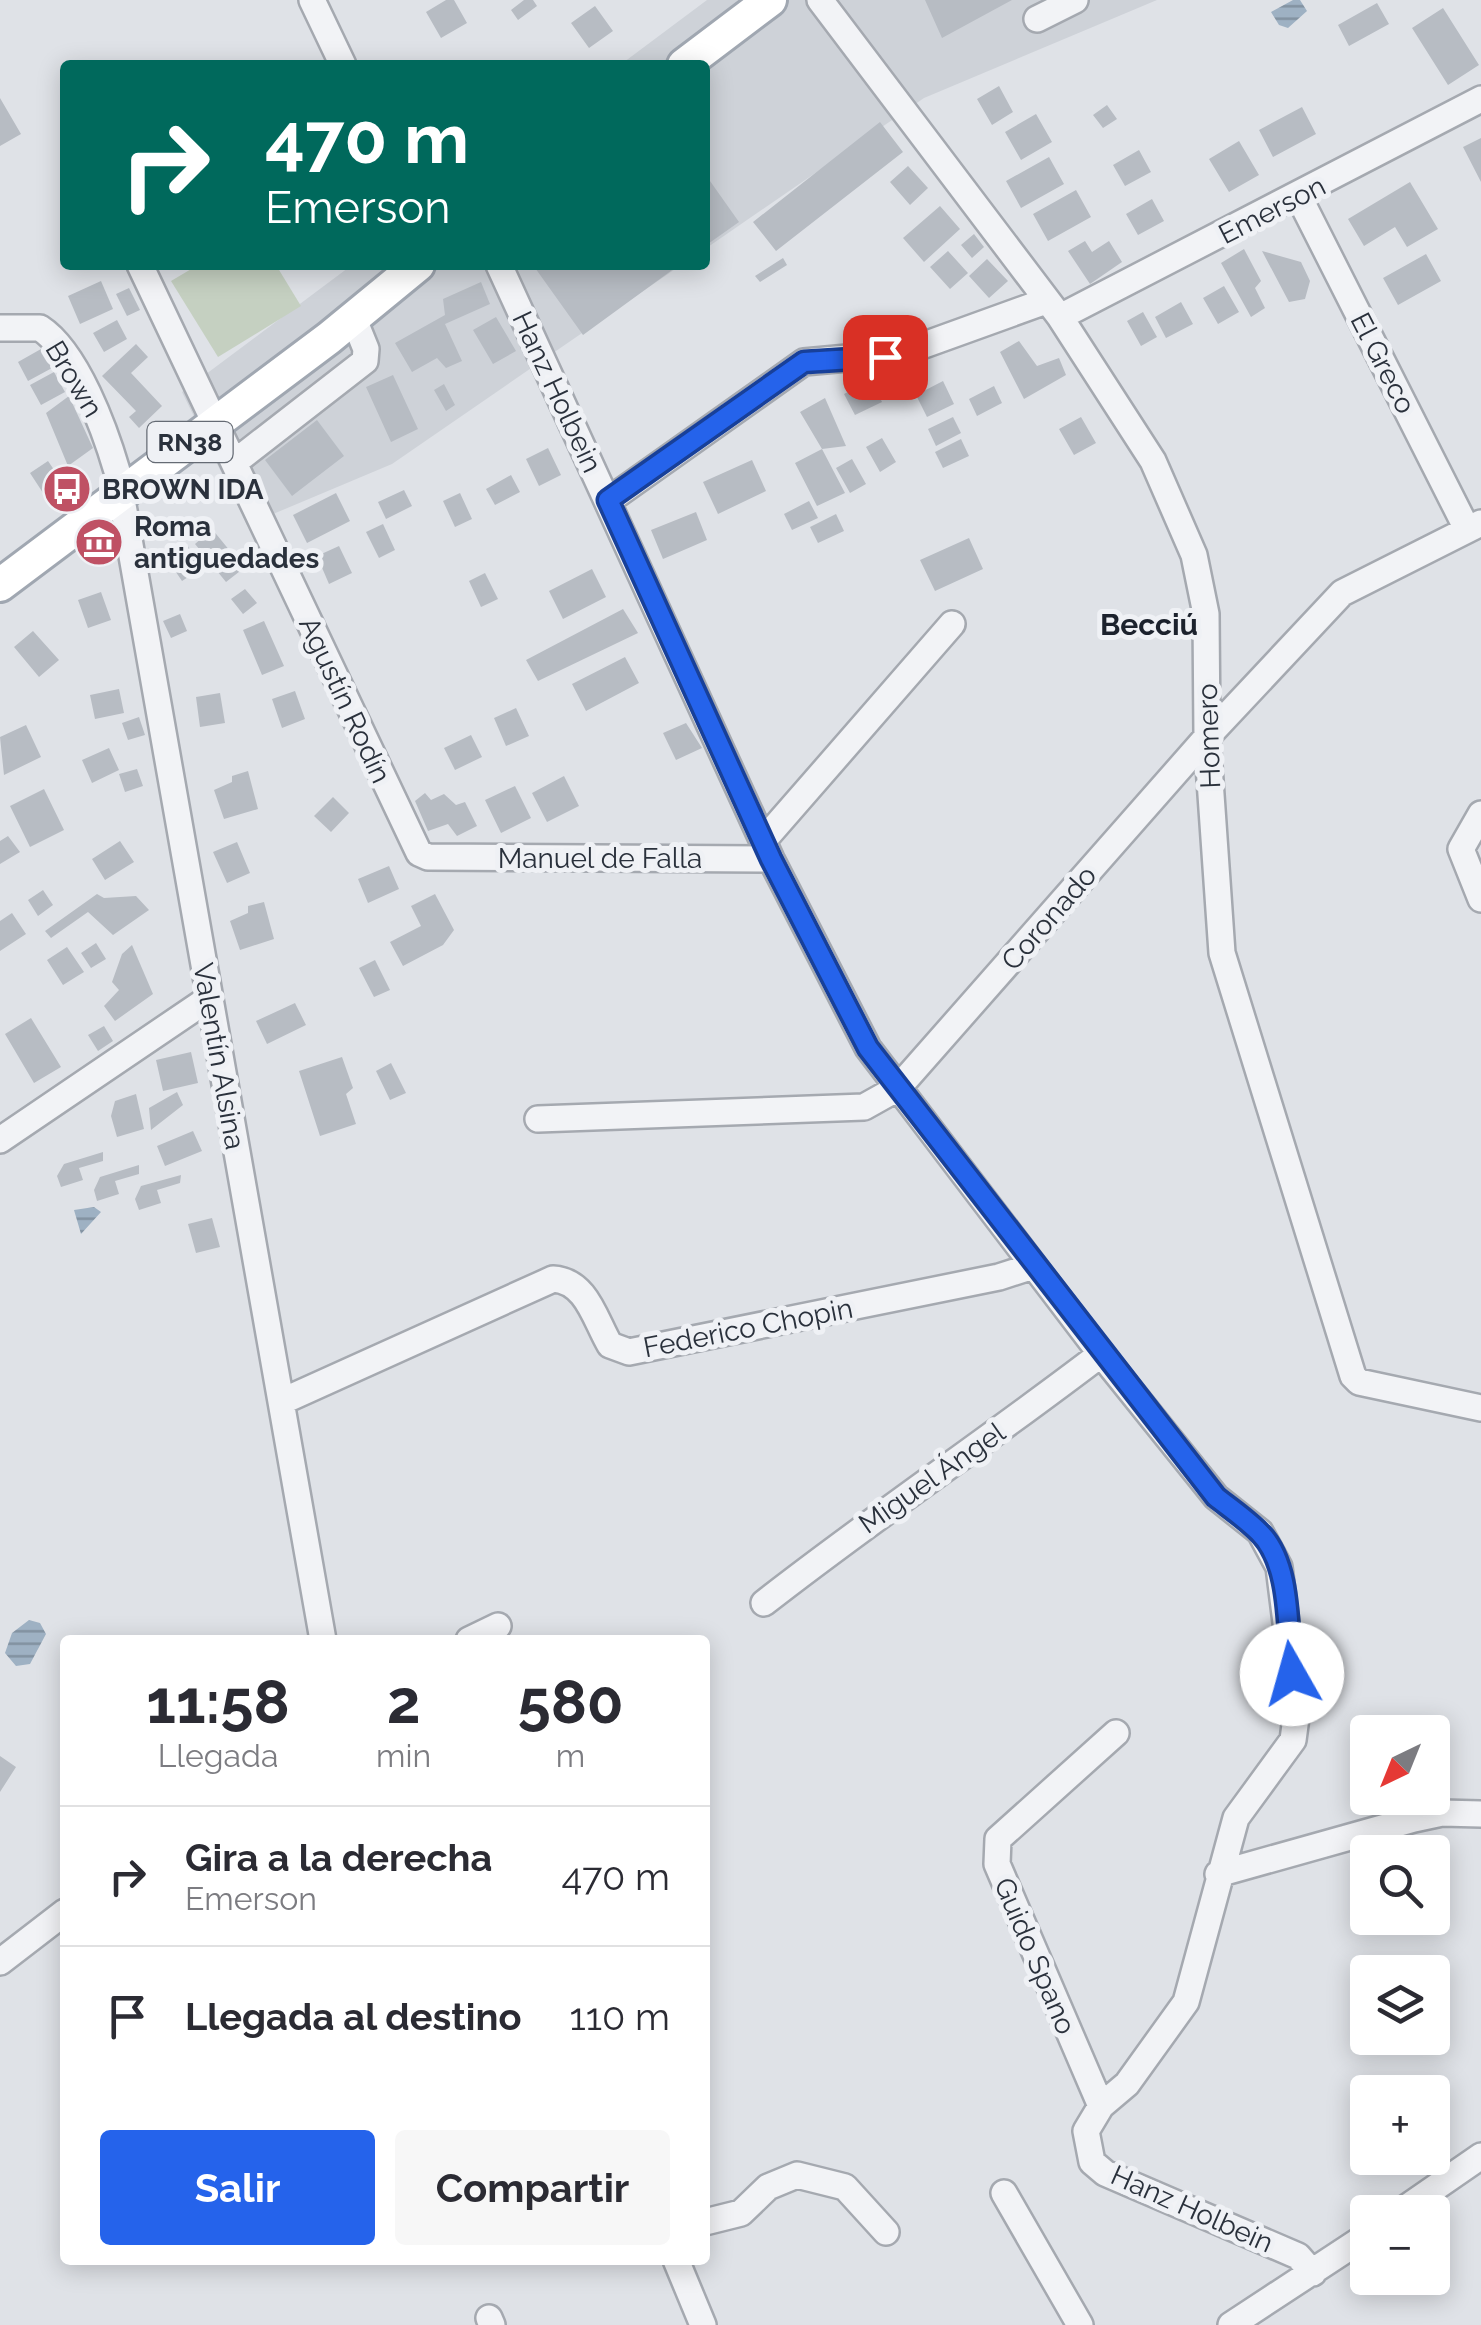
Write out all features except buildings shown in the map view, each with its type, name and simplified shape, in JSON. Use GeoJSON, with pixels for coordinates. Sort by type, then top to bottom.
{"type":"FeatureCollection","features":[{"type":"Feature","properties":{"kind":"main road"},"geometry":{"type":"LineString","coordinates":[[691,60],[770,0]]}},
{"type":"Feature","properties":{"kind":"main road","name":"RN38"},"geometry":{"type":"LineString","coordinates":[[205,414],[353,317],[411,270]]}},
{"type":"Feature","properties":{"kind":"main road","name":"RN38"},"geometry":{"type":"LineString","coordinates":[[4,574],[325,320],[378,295]]}},
{"type":"Feature","properties":{"kind":"street"},"geometry":{"type":"LineString","coordinates":[[312,0],[341,60]]}},
{"type":"Feature","properties":{"kind":"street","name":"Homero"},"geometry":{"type":"LineString","coordinates":[[820,0],[1053,309],[1153,461],[1194,556],[1206,614],[1208,737],[1222,954],[1352,1376],[1359,1382],[1481,1408]]}},
{"type":"Feature","properties":{"kind":"street"},"geometry":{"type":"LineString","coordinates":[[1037,19],[1075,0]]}},
{"type":"Feature","properties":{"kind":"street","name":"Emerson"},"geometry":{"type":"LineString","coordinates":[[608,500],[804,362],[902,354],[1053,309],[1299,196],[1481,98]]}},
{"type":"Feature","properties":{"kind":"street","name":"El Greco"},"geometry":{"type":"LineString","coordinates":[[1299,196],[1474,526]]}},
{"type":"Feature","properties":{"kind":"street","name":"Agustín Rodín"},"geometry":{"type":"LineString","coordinates":[[142,270],[205,414],[236,462],[412,845],[428,857]]}},
{"type":"Feature","properties":{"kind":"street","name":"Hanz Holbein"},"geometry":{"type":"LineString","coordinates":[[501,270],[767,850],[859,1031],[1101,1354],[1216,1497],[1260,1532],[1280,1567],[1296,1728],[1286,1753],[1244,1802],[1218,1874],[1186,2002],[1127,2084],[1100,2106],[1086,2131],[1092,2162],[1105,2173],[1298,2256],[1313,2273]]}},
{"type":"Feature","properties":{"kind":"street"},"geometry":{"type":"LineString","coordinates":[[236,462],[365,360],[366,349],[353,317]]}},
{"type":"Feature","properties":{"kind":"street","name":"Brown"},"geometry":{"type":"LineString","coordinates":[[0,328],[40,328],[62,346],[104,430],[118,484]]}},
{"type":"Feature","properties":{"kind":"street","name":"Valentín Alsina"},"geometry":{"type":"LineString","coordinates":[[118,484],[283,1400],[321,1635]]}},
{"type":"Feature","properties":{"kind":"street","name":"Coronado"},"geometry":{"type":"LineString","coordinates":[[538,1119],[864,1108],[898,1088],[1208,737],[1342,593],[1474,526]]}},
{"type":"Feature","properties":{"kind":"street"},"geometry":{"type":"LineString","coordinates":[[767,850],[952,624]]}},
{"type":"Feature","properties":{"kind":"street"},"geometry":{"type":"LineString","coordinates":[[1481,814],[1461,849],[1481,899]]}},
{"type":"Feature","properties":{"kind":"street","name":"Manuel de Falla"},"geometry":{"type":"LineString","coordinates":[[428,857],[767,850]]}},
{"type":"Feature","properties":{"kind":"street"},"geometry":{"type":"LineString","coordinates":[[0,1140],[208,999]]}},
{"type":"Feature","properties":{"kind":"street","name":"Federico Chopin"},"geometry":{"type":"LineString","coordinates":[[283,1400],[553,1279],[573,1284],[583,1293],[610,1345],[629,1352],[999,1277],[1033,1266]]}},
{"type":"Feature","properties":{"kind":"street","name":"Miguel Ángel"},"geometry":{"type":"LineString","coordinates":[[764,1603],[880,1513],[950,1469],[1101,1354]]}},
{"type":"Feature","properties":{"kind":"street"},"geometry":{"type":"LineString","coordinates":[[479,1635],[498,1626]]}},
{"type":"Feature","properties":{"kind":"street","name":"Guido Spano"},"geometry":{"type":"LineString","coordinates":[[1100,2106],[994,1849],[998,1840],[1116,1733]]}},
{"type":"Feature","properties":{"kind":"street"},"geometry":{"type":"LineString","coordinates":[[1218,1874],[1414,1819],[1442,1813],[1481,1814]]}},
{"type":"Feature","properties":{"kind":"street"},"geometry":{"type":"LineString","coordinates":[[0,1962],[60,1916]]}},
{"type":"Feature","properties":{"kind":"street"},"geometry":{"type":"LineString","coordinates":[[1425,2195],[1481,2156]]}},
{"type":"Feature","properties":{"kind":"street"},"geometry":{"type":"LineString","coordinates":[[710,2221],[741,2213],[768,2187],[796,2175],[845,2188],[886,2232]]}},
{"type":"Feature","properties":{"kind":"street"},"geometry":{"type":"LineString","coordinates":[[1004,2193],[1080,2325]]}},
{"type":"Feature","properties":{"kind":"street"},"geometry":{"type":"LineString","coordinates":[[1231,2325],[1350,2247]]}},
{"type":"Feature","properties":{"kind":"street"},"geometry":{"type":"LineString","coordinates":[[678,2265],[703,2325]]}},
{"type":"Feature","properties":{"kind":"shaded area"},"geometry":{"type":"Polygon","coordinates":[[[707,0],[1157,0],[924,98],[710,246],[710,60],[627,60],[707,0]]]}},
{"type":"Feature","properties":{"kind":"shaded area"},"geometry":{"type":"Polygon","coordinates":[[[345,270],[674,270],[392,464],[247,525],[182,392],[345,270]]]}},
{"type":"Feature","properties":{"kind":"green space"},"geometry":{"type":"Polygon","coordinates":[[[190,270],[279,270],[301,306],[218,357],[171,281],[190,270]]]}},
{"type":"Feature","properties":{"kind":"water"},"geometry":{"type":"Polygon","coordinates":[[[1300,0],[1307,11],[1288,28],[1279,25],[1271,12],[1300,0]]]}},
{"type":"Feature","properties":{"kind":"water"},"geometry":{"type":"Polygon","coordinates":[[[94,1207],[101,1212],[81,1234],[74,1210],[94,1207]]]}},
{"type":"Feature","properties":{"kind":"water"},"geometry":{"type":"Polygon","coordinates":[[[29,1620],[40,1623],[46,1634],[30,1664],[16,1666],[5,1653],[12,1633],[29,1620]]]}},
{"type":"Feature","properties":{"kind":"place","name":"BROWN IDA"},"geometry":{"type":"Point","coordinates":[67,489]}},
{"type":"Feature","properties":{"kind":"place","name":"Roma antiguedades"},"geometry":{"type":"Point","coordinates":[99,542]}},
{"type":"Feature","properties":{"kind":"district","name":"Becciú"},"geometry":{"type":"Point","coordinates":[1149,624]}},
{"type":"Feature","properties":{"kind":"route"},"geometry":{"type":"LineString","coordinates":[[885,357],[804,362],[608,500],[771,859],[868,1048],[1101,1354],[1216,1497],[1260,1532],[1272,1548],[1280,1567],[1292,1674]]}}]}
